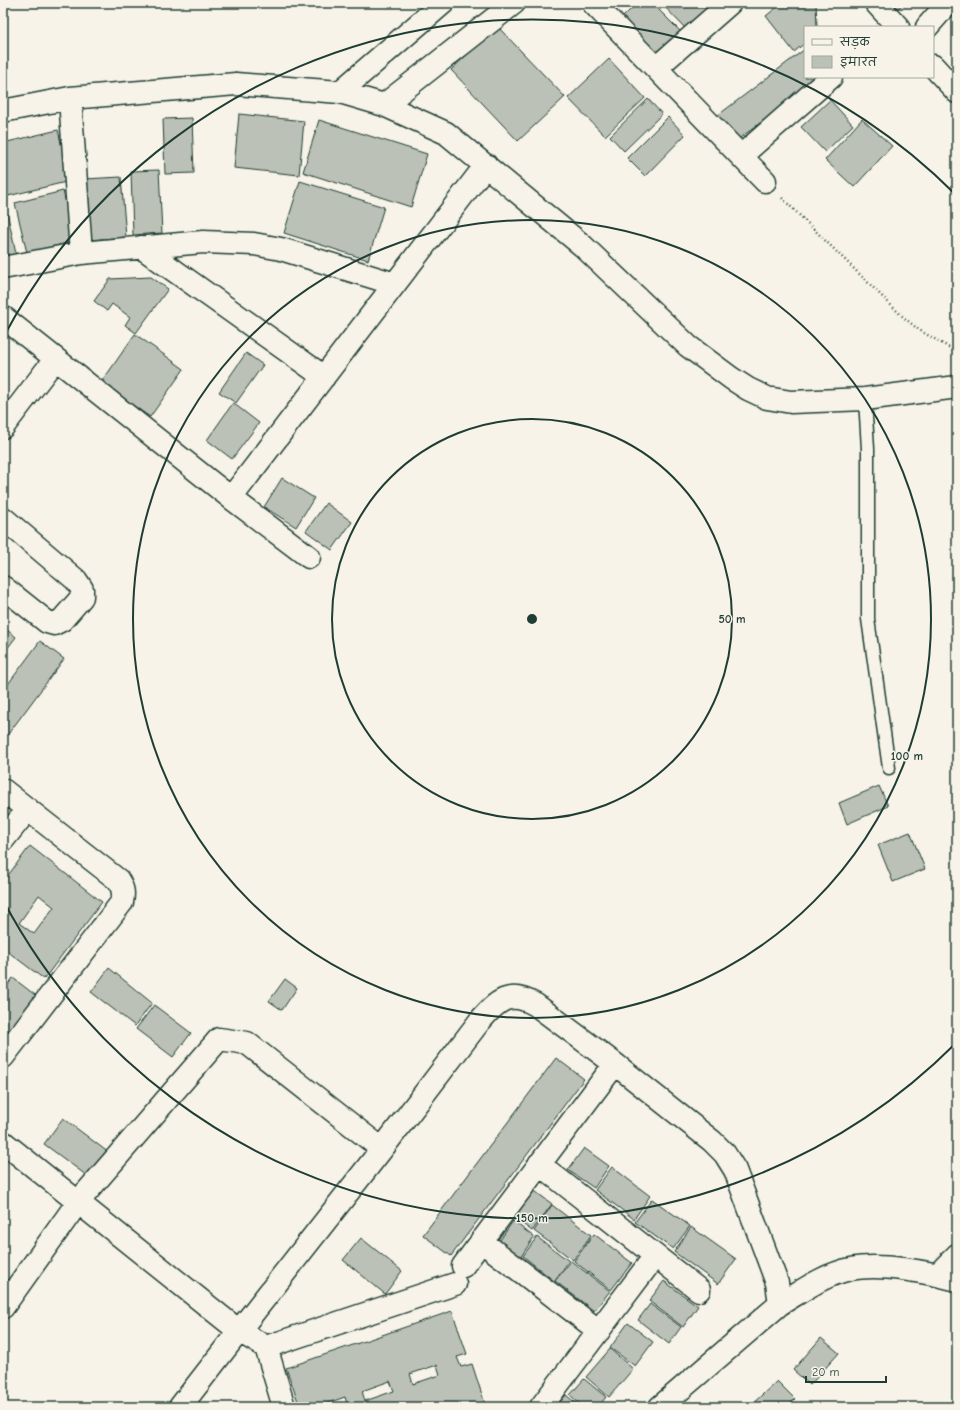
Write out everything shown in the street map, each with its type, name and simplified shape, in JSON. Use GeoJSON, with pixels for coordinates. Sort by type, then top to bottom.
{"type":"FeatureCollection","features":[{"type":"Feature","properties":{"kind":"street"},"geometry":{"type":"LineString","coordinates":[[340,92],[443,3]]}},
{"type":"Feature","properties":{"kind":"street"},"geometry":{"type":"LineString","coordinates":[[384,105],[514,3]]}},
{"type":"Feature","properties":{"kind":"street"},"geometry":{"type":"LineString","coordinates":[[593,3],[765,181]]}},
{"type":"Feature","properties":{"kind":"street"},"geometry":{"type":"LineString","coordinates":[[656,68],[730,3]]}},
{"type":"Feature","properties":{"kind":"street"},"geometry":{"type":"LineString","coordinates":[[876,3],[897,26]]}},
{"type":"Feature","properties":{"kind":"street"},"geometry":{"type":"LineString","coordinates":[[928,26],[948,3]]}},
{"type":"Feature","properties":{"kind":"street"},"geometry":{"type":"LineString","coordinates":[[934,67],[957,92]]}},
{"type":"Feature","properties":{"kind":"street"},"geometry":{"type":"LineString","coordinates":[[741,156],[830,78]]}},
{"type":"Feature","properties":{"kind":"street"},"geometry":{"type":"LineString","coordinates":[[3,111],[70,98],[236,84],[340,92],[384,105],[446,133],[583,246],[688,346],[748,388],[768,398],[791,402],[865,399],[957,387]]}},
{"type":"Feature","properties":{"kind":"street"},"geometry":{"type":"LineString","coordinates":[[70,98],[81,252]]}},
{"type":"Feature","properties":{"kind":"street"},"geometry":{"type":"LineString","coordinates":[[231,498],[486,165]]}},
{"type":"Feature","properties":{"kind":"street"},"geometry":{"type":"LineString","coordinates":[[3,268],[81,252],[203,242],[254,244],[281,249],[395,284]]}},
{"type":"Feature","properties":{"kind":"street"},"geometry":{"type":"LineString","coordinates":[[141,247],[324,377]]}},
{"type":"Feature","properties":{"kind":"street"},"geometry":{"type":"LineString","coordinates":[[3,317],[231,498],[309,557]]}},
{"type":"Feature","properties":{"kind":"street"},"geometry":{"type":"LineString","coordinates":[[3,427],[55,359]]}},
{"type":"Feature","properties":{"kind":"street"},"geometry":{"type":"LineString","coordinates":[[3,518],[76,580],[82,589],[82,597],[62,620],[54,624],[46,622],[3,587]]}},
{"type":"Feature","properties":{"kind":"street"},"geometry":{"type":"LineString","coordinates":[[3,790],[118,880],[122,887],[123,894],[122,902],[3,1057]]}},
{"type":"Feature","properties":{"kind":"street"},"geometry":{"type":"LineString","coordinates":[[3,840],[28,809]]}},
{"type":"Feature","properties":{"kind":"street"},"geometry":{"type":"LineString","coordinates":[[180,1407],[382,1149],[479,1022],[493,1006],[507,999],[516,997],[526,999],[531,1002],[615,1064],[712,1141],[725,1154],[735,1170],[777,1283],[780,1304]]}},
{"type":"Feature","properties":{"kind":"street"},"geometry":{"type":"LineString","coordinates":[[3,1307],[78,1202],[219,1039],[248,1043],[382,1149]]}},
{"type":"Feature","properties":{"kind":"street"},"geometry":{"type":"LineString","coordinates":[[266,1347],[459,1275],[481,1241],[615,1064]]}},
{"type":"Feature","properties":{"kind":"street"},"geometry":{"type":"LineString","coordinates":[[3,1142],[239,1331],[266,1347],[284,1407]]}},
{"type":"Feature","properties":{"kind":"street"},"geometry":{"type":"LineString","coordinates":[[539,1164],[699,1290]]}},
{"type":"Feature","properties":{"kind":"street"},"geometry":{"type":"LineString","coordinates":[[481,1241],[599,1331]]}},
{"type":"Feature","properties":{"kind":"street"},"geometry":{"type":"LineString","coordinates":[[541,1407],[656,1256]]}},
{"type":"Feature","properties":{"kind":"street"},"geometry":{"type":"LineString","coordinates":[[660,1407],[780,1304],[815,1283],[850,1269],[865,1266],[937,1276],[957,1256]]}},
{"type":"Feature","properties":{"kind":"lane"},"geometry":{"type":"LineString","coordinates":[[865,399],[868,449],[868,619],[888,768]]}},
{"type":"Feature","properties":{"kind":"path"},"geometry":{"type":"LineString","coordinates":[[765,181],[901,315],[919,330],[957,352]]}},
{"type":"Feature","properties":{"kind":"building"},"geometry":{"type":"Polygon","coordinates":[[[637,3],[652,3],[684,35],[659,59],[621,19],[637,3]]]}},
{"type":"Feature","properties":{"kind":"building"},"geometry":{"type":"Polygon","coordinates":[[[661,3],[710,3],[712,5],[687,30],[661,3]]]}},
{"type":"Feature","properties":{"kind":"building"},"geometry":{"type":"Polygon","coordinates":[[[782,3],[816,3],[817,26],[804,26],[804,44],[794,52],[766,16],[782,3]]]}},
{"type":"Feature","properties":{"kind":"building"},"geometry":{"type":"Polygon","coordinates":[[[892,3],[906,3],[896,9],[892,3]]]}},
{"type":"Feature","properties":{"kind":"building"},"geometry":{"type":"Polygon","coordinates":[[[497,26],[565,97],[518,141],[451,70],[497,26]]]}},
{"type":"Feature","properties":{"kind":"building"},"geometry":{"type":"Polygon","coordinates":[[[804,50],[804,78],[820,78],[736,141],[717,116],[804,50]]]}},
{"type":"Feature","properties":{"kind":"building"},"geometry":{"type":"Polygon","coordinates":[[[609,59],[645,98],[605,136],[568,98],[609,59]]]}},
{"type":"Feature","properties":{"kind":"building"},"geometry":{"type":"Polygon","coordinates":[[[648,99],[662,114],[624,151],[610,136],[648,99]]]}},
{"type":"Feature","properties":{"kind":"building"},"geometry":{"type":"Polygon","coordinates":[[[830,100],[853,125],[825,152],[801,127],[830,100]]]}},
{"type":"Feature","properties":{"kind":"building"},"geometry":{"type":"Polygon","coordinates":[[[239,114],[304,121],[299,175],[234,168],[239,114]]]}},
{"type":"Feature","properties":{"kind":"building"},"geometry":{"type":"Polygon","coordinates":[[[668,117],[685,135],[645,176],[627,158],[668,117]]]}},
{"type":"Feature","properties":{"kind":"building"},"geometry":{"type":"Polygon","coordinates":[[[192,118],[194,173],[165,174],[163,119],[192,118]]]}},
{"type":"Feature","properties":{"kind":"building"},"geometry":{"type":"Polygon","coordinates":[[[862,119],[892,146],[854,187],[825,160],[862,119]]]}},
{"type":"Feature","properties":{"kind":"building"},"geometry":{"type":"Polygon","coordinates":[[[319,120],[427,154],[411,207],[303,172],[319,120]]]}},
{"type":"Feature","properties":{"kind":"building"},"geometry":{"type":"Polygon","coordinates":[[[58,130],[70,181],[8,196],[3,175],[3,143],[58,130]]]}},
{"type":"Feature","properties":{"kind":"building"},"geometry":{"type":"Polygon","coordinates":[[[159,170],[162,233],[133,235],[131,171],[159,170]]]}},
{"type":"Feature","properties":{"kind":"building"},"geometry":{"type":"Polygon","coordinates":[[[121,177],[126,237],[89,240],[84,179],[121,177]]]}},
{"type":"Feature","properties":{"kind":"building"},"geometry":{"type":"Polygon","coordinates":[[[300,181],[384,207],[368,260],[284,233],[300,181]]]}},
{"type":"Feature","properties":{"kind":"building"},"geometry":{"type":"Polygon","coordinates":[[[63,191],[75,241],[27,253],[15,203],[63,191]]]}},
{"type":"Feature","properties":{"kind":"building"},"geometry":{"type":"Polygon","coordinates":[[[3,207],[6,207],[16,254],[3,257],[3,207]]]}},
{"type":"Feature","properties":{"kind":"building"},"geometry":{"type":"Polygon","coordinates":[[[151,277],[168,289],[136,333],[125,325],[130,317],[112,304],[107,311],[94,301],[110,279],[151,277]]]}},
{"type":"Feature","properties":{"kind":"building"},"geometry":{"type":"Polygon","coordinates":[[[135,334],[184,369],[150,417],[101,383],[135,334]]]}},
{"type":"Feature","properties":{"kind":"building"},"geometry":{"type":"Polygon","coordinates":[[[246,353],[263,365],[236,403],[219,392],[246,353]]]}},
{"type":"Feature","properties":{"kind":"building"},"geometry":{"type":"Polygon","coordinates":[[[233,403],[259,423],[232,459],[207,440],[233,403]]]}},
{"type":"Feature","properties":{"kind":"building"},"geometry":{"type":"Polygon","coordinates":[[[282,478],[314,498],[296,527],[264,507],[282,478]]]}},
{"type":"Feature","properties":{"kind":"building"},"geometry":{"type":"Polygon","coordinates":[[[326,503],[352,522],[332,550],[306,531],[326,503]]]}},
{"type":"Feature","properties":{"kind":"building"},"geometry":{"type":"Polygon","coordinates":[[[3,627],[16,637],[3,654],[3,627]]]}},
{"type":"Feature","properties":{"kind":"building"},"geometry":{"type":"Polygon","coordinates":[[[40,641],[64,659],[3,741],[3,691],[40,641]]]}},
{"type":"Feature","properties":{"kind":"building"},"geometry":{"type":"Polygon","coordinates":[[[879,786],[888,806],[847,824],[839,803],[879,786]]]}},
{"type":"Feature","properties":{"kind":"building"},"geometry":{"type":"Polygon","coordinates":[[[910,832],[925,869],[893,882],[878,845],[910,832]]]}},
{"type":"Feature","properties":{"kind":"building"},"geometry":{"type":"Polygon","coordinates":[[[30,846],[102,902],[44,979],[3,948],[3,882],[30,846]],[[39,895],[19,923],[34,934],[54,907],[39,895]]]}},
{"type":"Feature","properties":{"kind":"building"},"geometry":{"type":"Polygon","coordinates":[[[109,968],[152,1003],[135,1026],[91,992],[109,968]]]}},
{"type":"Feature","properties":{"kind":"building"},"geometry":{"type":"Polygon","coordinates":[[[13,978],[39,998],[3,1045],[3,991],[13,978]]]}},
{"type":"Feature","properties":{"kind":"building"},"geometry":{"type":"Polygon","coordinates":[[[285,979],[297,988],[282,1010],[269,1001],[285,979]]]}},
{"type":"Feature","properties":{"kind":"building"},"geometry":{"type":"Polygon","coordinates":[[[154,1005],[191,1033],[173,1057],[136,1029],[154,1005]]]}},
{"type":"Feature","properties":{"kind":"building"},"geometry":{"type":"Polygon","coordinates":[[[556,1058],[584,1079],[451,1256],[423,1235],[556,1058]]]}},
{"type":"Feature","properties":{"kind":"building"},"geometry":{"type":"Polygon","coordinates":[[[63,1118],[109,1153],[90,1178],[44,1144],[63,1118]]]}},
{"type":"Feature","properties":{"kind":"building"},"geometry":{"type":"Polygon","coordinates":[[[584,1148],[609,1166],[594,1188],[568,1170],[584,1148]]]}},
{"type":"Feature","properties":{"kind":"building"},"geometry":{"type":"Polygon","coordinates":[[[612,1167],[650,1196],[634,1219],[595,1190],[612,1167]]]}},
{"type":"Feature","properties":{"kind":"building"},"geometry":{"type":"Polygon","coordinates":[[[532,1189],[552,1204],[532,1231],[512,1216],[532,1189]]]}},
{"type":"Feature","properties":{"kind":"building"},"geometry":{"type":"Polygon","coordinates":[[[652,1199],[690,1226],[673,1249],[635,1222],[652,1199]]]}},
{"type":"Feature","properties":{"kind":"building"},"geometry":{"type":"Polygon","coordinates":[[[552,1205],[591,1235],[573,1260],[534,1231],[552,1205]]]}},
{"type":"Feature","properties":{"kind":"building"},"geometry":{"type":"Polygon","coordinates":[[[513,1221],[534,1237],[520,1258],[498,1243],[513,1221]]]}},
{"type":"Feature","properties":{"kind":"building"},"geometry":{"type":"Polygon","coordinates":[[[691,1227],[736,1259],[718,1284],[674,1252],[691,1227]]]}},
{"type":"Feature","properties":{"kind":"building"},"geometry":{"type":"Polygon","coordinates":[[[594,1234],[632,1263],[611,1290],[574,1261],[594,1234]]]}},
{"type":"Feature","properties":{"kind":"building"},"geometry":{"type":"Polygon","coordinates":[[[537,1237],[569,1261],[554,1281],[523,1256],[537,1237]]]}},
{"type":"Feature","properties":{"kind":"building"},"geometry":{"type":"Polygon","coordinates":[[[361,1238],[402,1271],[385,1294],[343,1260],[361,1238]]]}},
{"type":"Feature","properties":{"kind":"building"},"geometry":{"type":"Polygon","coordinates":[[[571,1261],[610,1291],[594,1311],[555,1281],[571,1261]]]}},
{"type":"Feature","properties":{"kind":"building"},"geometry":{"type":"Polygon","coordinates":[[[664,1281],[698,1306],[683,1327],[649,1301],[664,1281]]]}},
{"type":"Feature","properties":{"kind":"building"},"geometry":{"type":"Polygon","coordinates":[[[650,1304],[681,1327],[669,1344],[638,1320],[650,1304]]]}},
{"type":"Feature","properties":{"kind":"building"},"geometry":{"type":"Polygon","coordinates":[[[452,1311],[467,1354],[457,1357],[461,1367],[472,1364],[486,1407],[348,1407],[345,1397],[316,1407],[300,1407],[286,1368],[452,1311]],[[437,1365],[410,1374],[413,1384],[440,1375],[437,1365]],[[390,1381],[362,1391],[365,1401],[394,1391],[390,1381]]]}},
{"type":"Feature","properties":{"kind":"building"},"geometry":{"type":"Polygon","coordinates":[[[628,1323],[653,1342],[635,1366],[610,1348],[628,1323]]]}},
{"type":"Feature","properties":{"kind":"building"},"geometry":{"type":"Polygon","coordinates":[[[821,1338],[839,1353],[810,1385],[793,1370],[821,1338]]]}},
{"type":"Feature","properties":{"kind":"building"},"geometry":{"type":"Polygon","coordinates":[[[610,1349],[633,1369],[609,1397],[586,1377],[610,1349]]]}},
{"type":"Feature","properties":{"kind":"building"},"geometry":{"type":"Polygon","coordinates":[[[584,1379],[606,1397],[598,1407],[583,1407],[570,1395],[584,1379]]]}},
{"type":"Feature","properties":{"kind":"building"},"geometry":{"type":"Polygon","coordinates":[[[777,1381],[795,1399],[787,1407],[749,1407],[777,1381]]]}},
{"type":"Feature","properties":{"kind":"building"},"geometry":{"type":"Polygon","coordinates":[[[566,1395],[580,1407],[556,1407],[566,1395]]]}}]}
